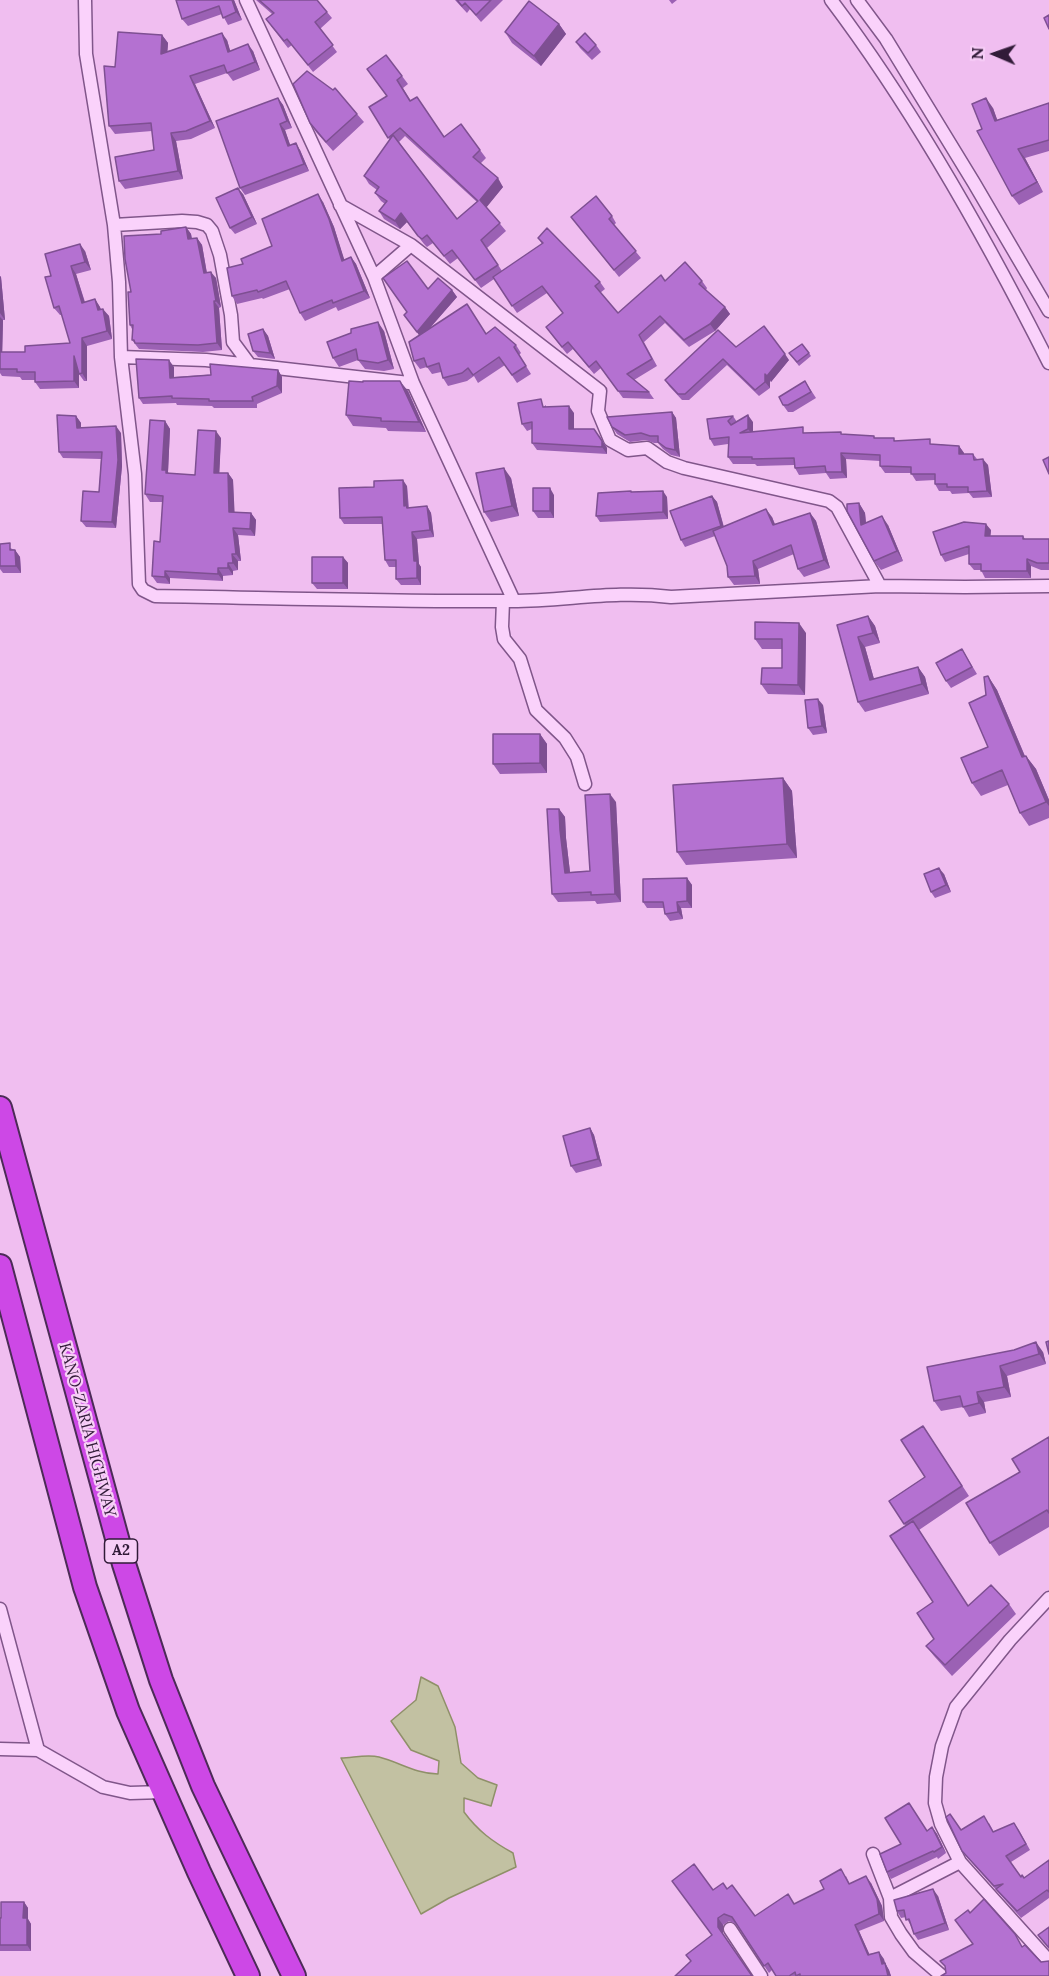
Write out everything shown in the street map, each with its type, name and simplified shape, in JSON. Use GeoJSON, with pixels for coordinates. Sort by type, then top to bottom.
{"type":"FeatureCollection","features":[{"type":"Feature","properties":{"kind":"highway","name":"KANO-ZARIA HIGHWAY"},"geometry":{"type":"LineString","coordinates":[[0,1108],[124,1564],[161,1680],[203,1786],[294,1976]]}},
{"type":"Feature","properties":{"kind":"highway","name":"A2"},"geometry":{"type":"LineString","coordinates":[[0,1266],[85,1587],[128,1711],[248,1976]]}},
{"type":"Feature","properties":{"kind":"street"},"geometry":{"type":"LineString","coordinates":[[85,0],[86,54],[114,225],[119,282],[121,357],[135,474],[140,584],[148,594],[155,596],[509,601],[608,594],[644,593],[671,597],[880,586],[1049,586]]}},
{"type":"Feature","properties":{"kind":"street"},"geometry":{"type":"LineString","coordinates":[[246,0],[374,277],[413,383],[509,601],[502,627],[504,639],[520,659],[536,710],[565,738],[577,756],[585,784]]}},
{"type":"Feature","properties":{"kind":"street"},"geometry":{"type":"LineString","coordinates":[[831,0],[870,51],[951,184],[1049,363]]}},
{"type":"Feature","properties":{"kind":"street"},"geometry":{"type":"LineString","coordinates":[[857,0],[892,48],[1049,310]]}},
{"type":"Feature","properties":{"kind":"street"},"geometry":{"type":"LineString","coordinates":[[340,205],[411,245],[600,391],[598,411],[610,440],[628,450],[647,448],[667,462],[684,468],[828,501],[837,507],[880,586]]}},
{"type":"Feature","properties":{"kind":"street"},"geometry":{"type":"LineString","coordinates":[[114,225],[182,221],[207,225],[212,231],[220,255],[231,315],[233,342],[250,365]]}},
{"type":"Feature","properties":{"kind":"street"},"geometry":{"type":"LineString","coordinates":[[374,277],[411,245]]}},
{"type":"Feature","properties":{"kind":"street"},"geometry":{"type":"LineString","coordinates":[[121,357],[206,360],[413,383]]}},
{"type":"Feature","properties":{"kind":"street"},"geometry":{"type":"LineString","coordinates":[[1049,1598],[1010,1640],[956,1707],[942,1746],[936,1777],[935,1803],[941,1824],[960,1862],[1049,1961]]}},
{"type":"Feature","properties":{"kind":"street"},"geometry":{"type":"LineString","coordinates":[[0,1608],[38,1750]]}},
{"type":"Feature","properties":{"kind":"street"},"geometry":{"type":"LineString","coordinates":[[0,1749],[38,1750],[104,1787],[130,1793],[164,1792]]}},
{"type":"Feature","properties":{"kind":"street"},"geometry":{"type":"LineString","coordinates":[[873,1854],[890,1898],[891,1917],[914,1952],[942,1976]]}},
{"type":"Feature","properties":{"kind":"street"},"geometry":{"type":"LineString","coordinates":[[890,1898],[960,1862]]}},
{"type":"Feature","properties":{"kind":"street"},"geometry":{"type":"LineString","coordinates":[[730,1929],[761,1976]]}},
{"type":"Feature","properties":{"kind":"shaded area"},"geometry":{"type":"Polygon","coordinates":[[[421,1677],[438,1686],[455,1727],[461,1763],[478,1778],[497,1785],[491,1806],[464,1798],[464,1812],[486,1836],[513,1853],[516,1867],[449,1898],[421,1914],[341,1758],[374,1756],[422,1772],[438,1774],[439,1761],[411,1750],[391,1721],[416,1700],[421,1677]]]}},
{"type":"Feature","properties":{"kind":"building"},"geometry":{"type":"Polygon","coordinates":[[[176,0],[232,0],[236,12],[223,18],[219,6],[182,19],[176,0]]]}},
{"type":"Feature","properties":{"kind":"building"},"geometry":{"type":"Polygon","coordinates":[[[259,0],[317,0],[327,12],[315,22],[333,45],[308,65],[287,39],[284,41],[266,19],[274,13],[259,0]]]}},
{"type":"Feature","properties":{"kind":"building"},"geometry":{"type":"Polygon","coordinates":[[[457,0],[491,0],[476,15],[465,3],[462,6],[457,0]]]}},
{"type":"Feature","properties":{"kind":"building"},"geometry":{"type":"Polygon","coordinates":[[[529,1],[559,24],[534,56],[505,32],[529,1]]]}},
{"type":"Feature","properties":{"kind":"building"},"geometry":{"type":"Polygon","coordinates":[[[1049,15],[1049,29],[1044,18],[1049,15]]]}},
{"type":"Feature","properties":{"kind":"building"},"geometry":{"type":"Polygon","coordinates":[[[118,32],[162,35],[161,54],[222,33],[228,52],[248,44],[255,62],[227,73],[224,65],[190,76],[210,121],[186,131],[171,133],[178,171],[119,181],[115,157],[154,150],[151,123],[109,126],[104,66],[115,67],[118,32]]]}},
{"type":"Feature","properties":{"kind":"building"},"geometry":{"type":"Polygon","coordinates":[[[585,33],[596,45],[588,53],[576,42],[585,33]]]}},
{"type":"Feature","properties":{"kind":"building"},"geometry":{"type":"Polygon","coordinates":[[[386,55],[402,76],[397,80],[410,101],[417,97],[444,137],[461,124],[480,150],[473,157],[498,178],[480,200],[500,223],[481,240],[498,265],[475,280],[452,250],[444,256],[427,235],[422,239],[418,236],[401,213],[395,221],[379,211],[387,201],[375,193],[379,187],[364,176],[393,135],[457,219],[478,201],[400,128],[388,138],[369,107],[387,96],[367,69],[386,55]]]}},
{"type":"Feature","properties":{"kind":"building"},"geometry":{"type":"Polygon","coordinates":[[[307,71],[333,90],[335,88],[357,114],[326,142],[310,123],[293,84],[307,71]]]}},
{"type":"Feature","properties":{"kind":"building"},"geometry":{"type":"Polygon","coordinates":[[[278,98],[287,121],[280,124],[288,146],[296,143],[304,164],[240,188],[216,121],[278,98]]]}},
{"type":"Feature","properties":{"kind":"building"},"geometry":{"type":"Polygon","coordinates":[[[986,98],[995,121],[1049,103],[1049,140],[1018,149],[1037,182],[1012,196],[977,131],[982,129],[972,104],[986,98]]]}},
{"type":"Feature","properties":{"kind":"building"},"geometry":{"type":"Polygon","coordinates":[[[238,188],[252,217],[230,228],[216,198],[238,188]]]}},
{"type":"Feature","properties":{"kind":"building"},"geometry":{"type":"Polygon","coordinates":[[[318,194],[329,219],[342,261],[351,257],[364,291],[333,303],[332,300],[300,313],[286,281],[258,292],[257,290],[232,296],[227,268],[243,264],[241,259],[272,246],[262,219],[318,194]]]}},
{"type":"Feature","properties":{"kind":"building"},"geometry":{"type":"Polygon","coordinates":[[[596,196],[612,216],[609,219],[636,251],[614,270],[571,217],[596,196]]]}},
{"type":"Feature","properties":{"kind":"building"},"geometry":{"type":"Polygon","coordinates":[[[186,227],[188,239],[197,238],[204,273],[211,272],[216,301],[214,301],[217,343],[198,345],[135,343],[132,340],[133,325],[130,325],[128,292],[131,292],[125,259],[124,236],[161,234],[161,231],[186,227]]]}},
{"type":"Feature","properties":{"kind":"building"},"geometry":{"type":"Polygon","coordinates":[[[547,228],[600,282],[595,286],[618,313],[661,275],[665,281],[685,262],[702,281],[699,284],[725,307],[710,324],[684,340],[660,316],[639,335],[652,359],[627,374],[649,392],[618,391],[596,361],[589,367],[568,342],[562,347],[546,327],[563,313],[542,286],[512,306],[493,277],[543,243],[538,238],[547,228]]]}},
{"type":"Feature","properties":{"kind":"building"},"geometry":{"type":"Polygon","coordinates":[[[80,244],[85,262],[71,266],[82,303],[95,299],[98,310],[103,309],[107,331],[82,338],[82,373],[79,374],[74,356],[74,381],[35,382],[35,372],[0,369],[0,352],[25,352],[25,346],[70,343],[59,306],[54,308],[45,277],[51,276],[45,254],[80,244]]]}},
{"type":"Feature","properties":{"kind":"building"},"geometry":{"type":"Polygon","coordinates":[[[407,261],[428,289],[438,278],[452,290],[417,332],[404,315],[407,312],[383,278],[407,261]]]}},
{"type":"Feature","properties":{"kind":"building"},"geometry":{"type":"Polygon","coordinates":[[[467,304],[486,334],[495,327],[516,345],[514,347],[526,366],[512,375],[499,357],[473,375],[468,368],[462,373],[443,378],[439,363],[427,367],[424,358],[414,361],[409,342],[467,304]]]}},
{"type":"Feature","properties":{"kind":"building"},"geometry":{"type":"Polygon","coordinates":[[[378,322],[388,360],[378,363],[358,360],[356,349],[333,358],[327,342],[351,333],[351,329],[378,322]]]}},
{"type":"Feature","properties":{"kind":"building"},"geometry":{"type":"Polygon","coordinates":[[[764,326],[785,354],[767,376],[765,374],[765,382],[755,390],[723,359],[685,394],[678,394],[665,380],[718,330],[736,347],[764,326]]]}},
{"type":"Feature","properties":{"kind":"building"},"geometry":{"type":"Polygon","coordinates":[[[263,329],[270,353],[253,351],[248,334],[263,329]]]}},
{"type":"Feature","properties":{"kind":"building"},"geometry":{"type":"Polygon","coordinates":[[[802,344],[809,353],[797,362],[789,353],[802,344]]]}},
{"type":"Feature","properties":{"kind":"building"},"geometry":{"type":"Polygon","coordinates":[[[136,359],[169,360],[170,378],[211,375],[210,364],[278,370],[277,386],[252,397],[253,401],[209,401],[209,399],[172,398],[172,396],[139,398],[136,359]]]}},
{"type":"Feature","properties":{"kind":"building"},"geometry":{"type":"Polygon","coordinates":[[[349,381],[400,381],[419,422],[381,421],[381,418],[346,415],[349,381]]]}},
{"type":"Feature","properties":{"kind":"building"},"geometry":{"type":"Polygon","coordinates":[[[805,381],[811,392],[788,405],[783,405],[779,397],[805,381]]]}},
{"type":"Feature","properties":{"kind":"building"},"geometry":{"type":"Polygon","coordinates":[[[541,399],[543,407],[569,406],[569,429],[594,429],[602,441],[602,447],[532,443],[532,422],[522,424],[518,403],[541,399]]]}},
{"type":"Feature","properties":{"kind":"building"},"geometry":{"type":"Polygon","coordinates":[[[672,412],[675,450],[666,448],[658,442],[658,436],[641,433],[625,435],[612,427],[607,417],[672,412]]]}},
{"type":"Feature","properties":{"kind":"building"},"geometry":{"type":"Polygon","coordinates":[[[57,415],[76,416],[77,428],[116,426],[118,460],[112,522],[81,521],[83,491],[99,492],[102,452],[59,452],[57,415]]]}},
{"type":"Feature","properties":{"kind":"building"},"geometry":{"type":"Polygon","coordinates":[[[748,415],[748,429],[740,433],[803,427],[803,433],[841,432],[841,434],[874,436],[874,438],[894,438],[894,441],[930,439],[930,444],[959,446],[959,454],[973,454],[974,460],[983,459],[987,491],[968,492],[968,487],[947,487],[947,484],[935,484],[935,474],[911,474],[911,467],[880,466],[880,455],[841,453],[842,472],[826,472],[825,466],[795,468],[794,458],[728,457],[729,437],[710,439],[707,419],[733,416],[728,421],[731,425],[748,415]]]}},
{"type":"Feature","properties":{"kind":"building"},"geometry":{"type":"Polygon","coordinates":[[[150,420],[165,421],[162,470],[166,470],[166,473],[195,475],[198,430],[216,431],[214,473],[228,473],[229,512],[251,513],[250,529],[233,528],[236,554],[232,554],[233,563],[228,563],[228,568],[218,568],[218,574],[165,571],[165,577],[152,576],[154,541],[160,542],[163,496],[145,494],[150,420]]]}},
{"type":"Feature","properties":{"kind":"building"},"geometry":{"type":"Polygon","coordinates":[[[1049,457],[1049,474],[1043,460],[1049,457]]]}},
{"type":"Feature","properties":{"kind":"building"},"geometry":{"type":"Polygon","coordinates":[[[504,468],[512,506],[484,512],[476,473],[504,468]]]}},
{"type":"Feature","properties":{"kind":"building"},"geometry":{"type":"Polygon","coordinates":[[[403,480],[404,506],[406,505],[407,508],[427,506],[430,530],[412,532],[414,561],[417,561],[417,578],[396,579],[396,560],[385,560],[382,517],[340,518],[339,488],[374,487],[374,481],[403,480]]]}},
{"type":"Feature","properties":{"kind":"building"},"geometry":{"type":"Polygon","coordinates":[[[533,488],[550,488],[550,511],[533,511],[533,488]]]}},
{"type":"Feature","properties":{"kind":"building"},"geometry":{"type":"Polygon","coordinates":[[[663,491],[663,512],[596,516],[598,493],[663,491]]]}},
{"type":"Feature","properties":{"kind":"building"},"geometry":{"type":"Polygon","coordinates":[[[712,496],[721,526],[681,540],[670,511],[712,496]]]}},
{"type":"Feature","properties":{"kind":"building"},"geometry":{"type":"Polygon","coordinates":[[[859,503],[861,525],[882,516],[897,551],[874,561],[847,511],[847,504],[859,503]]]}},
{"type":"Feature","properties":{"kind":"building"},"geometry":{"type":"Polygon","coordinates":[[[766,509],[773,525],[810,513],[824,560],[798,569],[791,545],[753,561],[755,576],[728,577],[727,566],[713,531],[766,509]]]}},
{"type":"Feature","properties":{"kind":"building"},"geometry":{"type":"Polygon","coordinates":[[[964,522],[986,524],[985,536],[1049,539],[1049,563],[1037,563],[1027,559],[1027,571],[981,571],[981,564],[969,564],[969,546],[941,555],[933,532],[964,522]]]}},
{"type":"Feature","properties":{"kind":"building"},"geometry":{"type":"Polygon","coordinates":[[[10,543],[10,550],[15,550],[16,566],[0,566],[0,544],[10,543]]]}},
{"type":"Feature","properties":{"kind":"building"},"geometry":{"type":"Polygon","coordinates":[[[312,557],[343,557],[343,583],[312,583],[312,557]]]}},
{"type":"Feature","properties":{"kind":"building"},"geometry":{"type":"Polygon","coordinates":[[[868,616],[873,633],[858,637],[870,680],[918,667],[922,684],[858,702],[837,625],[868,616]]]}},
{"type":"Feature","properties":{"kind":"building"},"geometry":{"type":"Polygon","coordinates":[[[755,622],[799,623],[798,685],[761,684],[762,668],[782,668],[782,639],[755,639],[755,622]]]}},
{"type":"Feature","properties":{"kind":"building"},"geometry":{"type":"Polygon","coordinates":[[[962,649],[972,667],[946,681],[936,663],[962,649]]]}},
{"type":"Feature","properties":{"kind":"building"},"geometry":{"type":"Polygon","coordinates":[[[988,676],[1022,757],[1026,756],[1046,802],[1020,813],[1002,770],[972,783],[961,758],[988,747],[969,703],[986,695],[984,677],[988,676]]]}},
{"type":"Feature","properties":{"kind":"building"},"geometry":{"type":"Polygon","coordinates":[[[818,699],[822,726],[808,728],[805,700],[818,699]]]}},
{"type":"Feature","properties":{"kind":"building"},"geometry":{"type":"Polygon","coordinates":[[[493,734],[540,734],[540,763],[493,764],[493,734]]]}},
{"type":"Feature","properties":{"kind":"building"},"geometry":{"type":"Polygon","coordinates":[[[783,778],[787,844],[677,852],[673,785],[783,778]]]}},
{"type":"Feature","properties":{"kind":"building"},"geometry":{"type":"Polygon","coordinates":[[[610,794],[615,894],[591,895],[591,892],[552,894],[547,809],[559,809],[565,873],[590,871],[585,795],[610,794]]]}},
{"type":"Feature","properties":{"kind":"building"},"geometry":{"type":"Polygon","coordinates":[[[939,868],[946,885],[931,892],[924,874],[939,868]]]}},
{"type":"Feature","properties":{"kind":"building"},"geometry":{"type":"Polygon","coordinates":[[[687,878],[687,901],[677,902],[678,912],[665,914],[663,902],[643,902],[643,879],[687,878]]]}},
{"type":"Feature","properties":{"kind":"building"},"geometry":{"type":"Polygon","coordinates":[[[590,1128],[598,1159],[571,1166],[563,1136],[590,1128]]]}},
{"type":"Feature","properties":{"kind":"building"},"geometry":{"type":"Polygon","coordinates":[[[1036,1342],[1039,1354],[1000,1366],[1004,1387],[977,1392],[979,1403],[963,1407],[960,1396],[934,1401],[927,1367],[1014,1350],[1036,1342]]]}},
{"type":"Feature","properties":{"kind":"building"},"geometry":{"type":"Polygon","coordinates":[[[923,1426],[962,1486],[904,1524],[889,1501],[925,1477],[901,1440],[923,1426]]]}},
{"type":"Feature","properties":{"kind":"building"},"geometry":{"type":"Polygon","coordinates":[[[1049,1437],[1049,1513],[1047,1510],[990,1543],[966,1503],[1020,1472],[1012,1459],[1049,1437]]]}},
{"type":"Feature","properties":{"kind":"building"},"geometry":{"type":"Polygon","coordinates":[[[913,1521],[968,1606],[991,1585],[1009,1604],[945,1665],[926,1646],[934,1639],[917,1613],[933,1602],[890,1536],[913,1521]]]}},
{"type":"Feature","properties":{"kind":"building"},"geometry":{"type":"Polygon","coordinates":[[[909,1803],[927,1831],[932,1827],[942,1847],[887,1872],[880,1854],[901,1844],[885,1818],[909,1803]]]}},
{"type":"Feature","properties":{"kind":"building"},"geometry":{"type":"Polygon","coordinates":[[[950,1814],[961,1830],[984,1816],[993,1832],[1014,1823],[1026,1844],[1006,1856],[1024,1878],[1049,1860],[1049,1892],[1047,1890],[1017,1911],[996,1889],[1003,1884],[994,1886],[962,1851],[946,1817],[950,1814]]]}},
{"type":"Feature","properties":{"kind":"building"},"geometry":{"type":"Polygon","coordinates":[[[694,1864],[713,1890],[723,1883],[727,1889],[732,1885],[755,1916],[788,1894],[794,1904],[824,1889],[820,1881],[841,1869],[849,1884],[866,1876],[877,1899],[879,1914],[855,1925],[868,1955],[879,1952],[888,1976],[800,1976],[800,1974],[796,1976],[795,1972],[789,1976],[776,1976],[768,1963],[764,1966],[732,1917],[724,1914],[718,1918],[718,1927],[752,1976],[675,1976],[691,1961],[686,1955],[712,1935],[672,1881],[694,1864]]]}},
{"type":"Feature","properties":{"kind":"building"},"geometry":{"type":"Polygon","coordinates":[[[933,1889],[945,1923],[914,1934],[909,1919],[906,1920],[904,1910],[897,1911],[894,1900],[933,1889]]]}},
{"type":"Feature","properties":{"kind":"building"},"geometry":{"type":"Polygon","coordinates":[[[984,1899],[1015,1934],[1022,1947],[1025,1945],[1041,1962],[1049,1961],[1049,1976],[941,1976],[946,1973],[945,1966],[940,1961],[973,1944],[955,1920],[968,1910],[970,1913],[984,1899]]]}},
{"type":"Feature","properties":{"kind":"building"},"geometry":{"type":"Polygon","coordinates":[[[1,1902],[24,1902],[23,1918],[27,1918],[27,1945],[0,1945],[1,1902]]]}},
{"type":"Feature","properties":{"kind":"building"},"geometry":{"type":"Polygon","coordinates":[[[1049,1927],[1049,1948],[1038,1935],[1049,1927]]]}}]}
